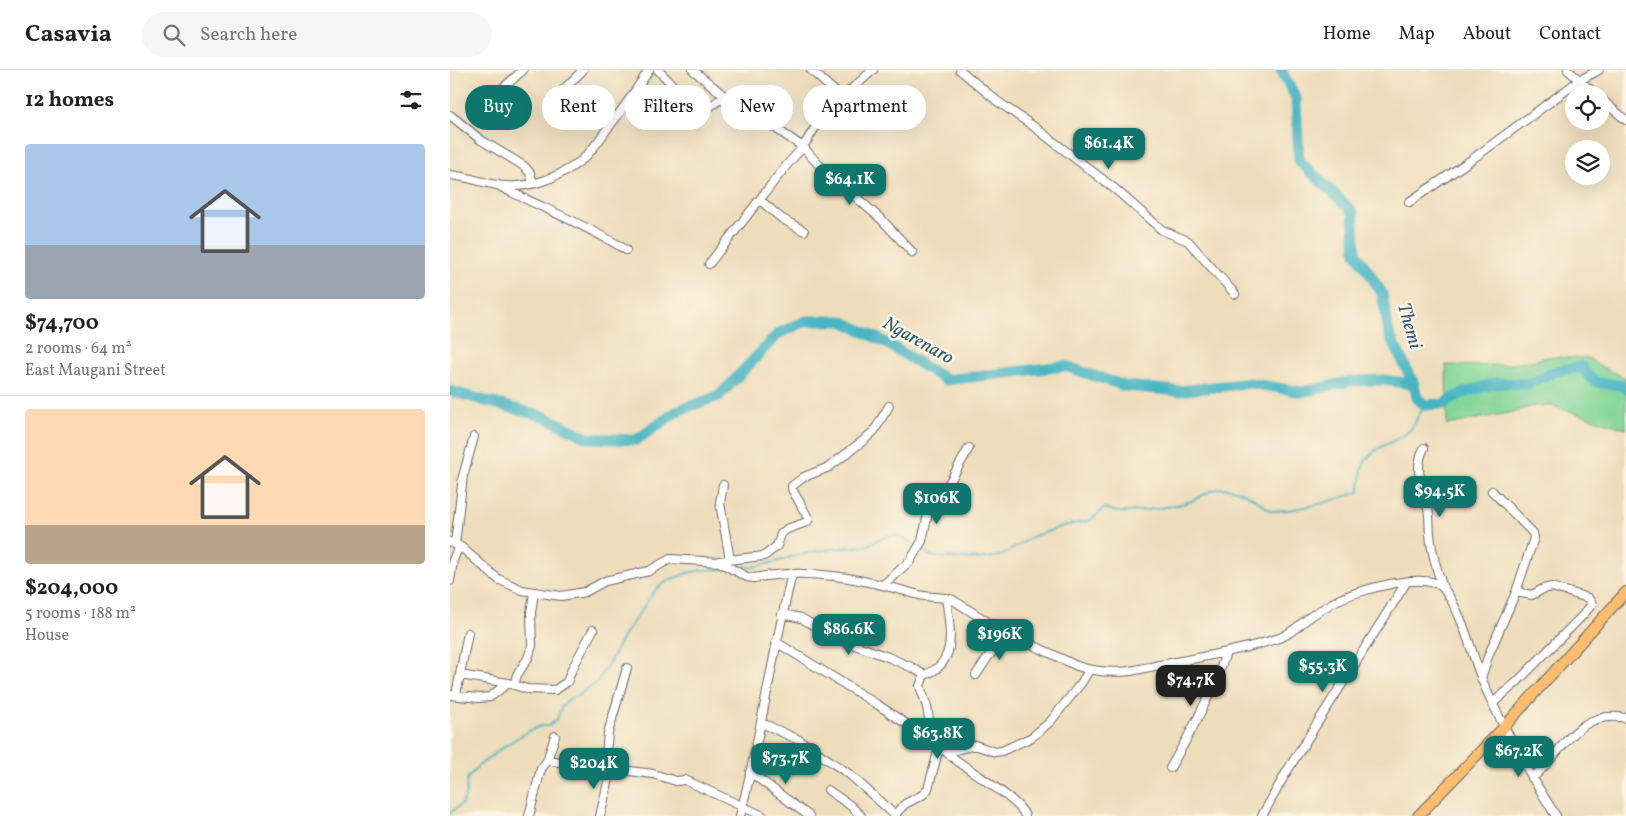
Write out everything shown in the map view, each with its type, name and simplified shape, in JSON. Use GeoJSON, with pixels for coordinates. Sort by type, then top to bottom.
{"type":"FeatureCollection","features":[{"type":"Feature","properties":{"kind":"main road"},"geometry":{"type":"LineString","coordinates":[[1418,816],[1505,726],[1626,592]]}},
{"type":"Feature","properties":{"kind":"street"},"geometry":{"type":"LineString","coordinates":[[506,85],[523,70]]}},
{"type":"Feature","properties":{"kind":"street"},"geometry":{"type":"LineString","coordinates":[[568,85],[583,70]]}},
{"type":"Feature","properties":{"kind":"street"},"geometry":{"type":"LineString","coordinates":[[499,186],[519,186],[533,183],[562,173],[584,158],[629,102],[649,70]]}},
{"type":"Feature","properties":{"kind":"street"},"geometry":{"type":"LineString","coordinates":[[658,70],[698,110],[703,111],[721,99]]}},
{"type":"Feature","properties":{"kind":"street"},"geometry":{"type":"LineString","coordinates":[[693,70],[721,92]]}},
{"type":"Feature","properties":{"kind":"street"},"geometry":{"type":"LineString","coordinates":[[811,70],[828,85]]}},
{"type":"Feature","properties":{"kind":"street"},"geometry":{"type":"LineString","coordinates":[[856,85],[873,70]]}},
{"type":"Feature","properties":{"kind":"street"},"geometry":{"type":"LineString","coordinates":[[960,70],[997,101],[1074,157],[1162,230],[1188,241],[1235,294]]}},
{"type":"Feature","properties":{"kind":"street"},"geometry":{"type":"LineString","coordinates":[[1568,70],[1585,85]]}},
{"type":"Feature","properties":{"kind":"street"},"geometry":{"type":"LineString","coordinates":[[1409,202],[1471,160],[1580,80],[1599,70]]}},
{"type":"Feature","properties":{"kind":"street"},"geometry":{"type":"LineString","coordinates":[[1610,107],[1626,120]]}},
{"type":"Feature","properties":{"kind":"street"},"geometry":{"type":"LineString","coordinates":[[450,115],[481,140],[524,166],[530,173],[533,183]]}},
{"type":"Feature","properties":{"kind":"street"},"geometry":{"type":"LineString","coordinates":[[778,130],[803,147],[818,163],[882,220],[912,252]]}},
{"type":"Feature","properties":{"kind":"street"},"geometry":{"type":"LineString","coordinates":[[709,264],[803,147],[814,130]]}},
{"type":"Feature","properties":{"kind":"street"},"geometry":{"type":"LineString","coordinates":[[450,174],[499,186],[566,220],[589,229],[626,250]]}},
{"type":"Feature","properties":{"kind":"street"},"geometry":{"type":"LineString","coordinates":[[760,200],[781,218],[804,231]]}},
{"type":"Feature","properties":{"kind":"street"},"geometry":{"type":"LineString","coordinates":[[455,544],[498,579],[522,590],[561,596],[585,592],[604,581],[644,573],[670,559],[718,562],[764,556],[777,546],[782,534],[787,529],[807,522],[809,519],[792,486],[804,477],[828,467],[864,440],[874,431],[889,406]]}},
{"type":"Feature","properties":{"kind":"street"},"geometry":{"type":"LineString","coordinates":[[450,581],[464,476],[474,437]]}},
{"type":"Feature","properties":{"kind":"street"},"geometry":{"type":"LineString","coordinates":[[884,584],[910,561],[922,541],[929,509],[944,492],[969,448]]}},
{"type":"Feature","properties":{"kind":"street"},"geometry":{"type":"LineString","coordinates":[[1424,448],[1418,466],[1419,482],[1428,508],[1435,563],[1493,703],[1532,778],[1556,816]]}},
{"type":"Feature","properties":{"kind":"street"},"geometry":{"type":"LineString","coordinates":[[723,485],[720,503],[730,560]]}},
{"type":"Feature","properties":{"kind":"street"},"geometry":{"type":"LineString","coordinates":[[1482,678],[1489,654],[1516,592],[1534,538],[1533,533],[1492,491]]}},
{"type":"Feature","properties":{"kind":"street"},"geometry":{"type":"LineString","coordinates":[[718,562],[747,577],[792,574],[839,577],[884,584],[928,597],[946,598],[953,600],[1008,634],[1089,670],[1116,672],[1131,671],[1226,653],[1281,638],[1323,609],[1346,597],[1373,588],[1423,580],[1433,582],[1444,588]]}},
{"type":"Feature","properties":{"kind":"street"},"geometry":{"type":"LineString","coordinates":[[740,816],[762,722],[776,642],[792,574]]}},
{"type":"Feature","properties":{"kind":"street"},"geometry":{"type":"LineString","coordinates":[[1262,816],[1287,771],[1406,582]]}},
{"type":"Feature","properties":{"kind":"street"},"geometry":{"type":"LineString","coordinates":[[1493,703],[1539,660],[1592,604],[1588,598],[1552,587],[1532,595],[1516,592]]}},
{"type":"Feature","properties":{"kind":"street"},"geometry":{"type":"LineString","coordinates":[[468,633],[460,675],[453,695],[479,698],[490,697],[511,684],[528,658],[532,646],[531,613],[534,592]]}},
{"type":"Feature","properties":{"kind":"street"},"geometry":{"type":"LineString","coordinates":[[782,614],[801,618],[838,639],[888,657],[924,675],[932,673],[939,668],[949,649],[949,620],[946,598]]}},
{"type":"Feature","properties":{"kind":"street"},"geometry":{"type":"LineString","coordinates":[[460,675],[540,690],[555,690],[564,686],[567,682],[593,630]]}},
{"type":"Feature","properties":{"kind":"street"},"geometry":{"type":"LineString","coordinates":[[976,675],[988,657],[1008,634]]}},
{"type":"Feature","properties":{"kind":"street"},"geometry":{"type":"LineString","coordinates":[[776,642],[878,705],[939,747],[955,761],[1001,792],[1023,810],[1025,816]]}},
{"type":"Feature","properties":{"kind":"street"},"geometry":{"type":"LineString","coordinates":[[1170,768],[1205,704],[1219,674],[1226,653]]}},
{"type":"Feature","properties":{"kind":"street"},"geometry":{"type":"LineString","coordinates":[[599,770],[606,754],[608,733],[627,668]]}},
{"type":"Feature","properties":{"kind":"street"},"geometry":{"type":"LineString","coordinates":[[939,747],[954,751],[975,745],[995,752],[1002,751],[1032,737],[1061,709],[1089,670]]}},
{"type":"Feature","properties":{"kind":"street"},"geometry":{"type":"LineString","coordinates":[[762,722],[799,740],[849,774],[895,816],[905,804],[924,794],[928,789],[939,747],[920,686],[924,675]]}},
{"type":"Feature","properties":{"kind":"street"},"geometry":{"type":"LineString","coordinates":[[1532,778],[1543,769],[1575,731],[1591,721],[1602,717],[1615,716],[1626,718]]}},
{"type":"Feature","properties":{"kind":"street"},"geometry":{"type":"LineString","coordinates":[[529,816],[541,769],[547,761],[555,736]]}},
{"type":"Feature","properties":{"kind":"street"},"geometry":{"type":"LineString","coordinates":[[547,761],[599,770],[622,770],[653,774],[676,781],[685,780],[742,808],[763,816]]}},
{"type":"Feature","properties":{"kind":"street"},"geometry":{"type":"LineString","coordinates":[[600,816],[611,770]]}},
{"type":"Feature","properties":{"kind":"street"},"geometry":{"type":"LineString","coordinates":[[750,772],[810,816]]}},
{"type":"Feature","properties":{"kind":"street"},"geometry":{"type":"LineString","coordinates":[[828,790],[851,806],[861,816]]}},
{"type":"Feature","properties":{"kind":"green space"},"geometry":{"type":"Polygon","coordinates":[[[1548,357],[1588,358],[1601,367],[1626,378],[1626,429],[1553,406],[1533,406],[1518,411],[1447,425],[1446,365],[1485,366],[1523,363],[1548,357]]]}},
{"type":"Feature","properties":{"kind":"waterway","name":"Themi"},"geometry":{"type":"LineString","coordinates":[[1281,70],[1296,98],[1299,161],[1353,212],[1356,253],[1382,293],[1389,334],[1414,384],[1417,398],[1425,405],[1443,404],[1463,393],[1496,383],[1527,384],[1556,371],[1582,367],[1589,377],[1596,381],[1626,388]]}},
{"type":"Feature","properties":{"kind":"waterway","name":"Ngarenaro"},"geometry":{"type":"LineString","coordinates":[[450,391],[545,417],[588,438],[636,440],[679,410],[719,396],[779,333],[806,321],[842,321],[885,342],[946,380],[1065,366],[1125,386],[1178,391],[1250,383],[1302,392],[1352,381],[1383,380],[1414,384]]}},
{"type":"Feature","properties":{"kind":"waterway"},"geometry":{"type":"LineString","coordinates":[[920,548],[933,557],[978,559],[1001,556],[1034,536],[1064,526],[1091,520],[1105,508],[1116,512],[1156,509],[1192,501],[1219,488],[1237,490],[1255,499],[1271,511],[1282,511],[1326,502],[1359,492],[1362,469],[1367,459],[1371,454],[1409,431],[1425,405]]}},
{"type":"Feature","properties":{"kind":"waterway"},"geometry":{"type":"LineString","coordinates":[[736,568],[753,567],[797,555],[830,549],[866,546],[892,535],[900,536],[916,546]]}},
{"type":"Feature","properties":{"kind":"waterway"},"geometry":{"type":"LineString","coordinates":[[450,813],[462,804],[466,794],[467,779],[477,767],[506,745],[529,731],[541,726],[549,726],[557,719],[566,701],[597,682],[624,635],[656,589],[669,580],[688,573],[701,570],[726,569]]}}]}
